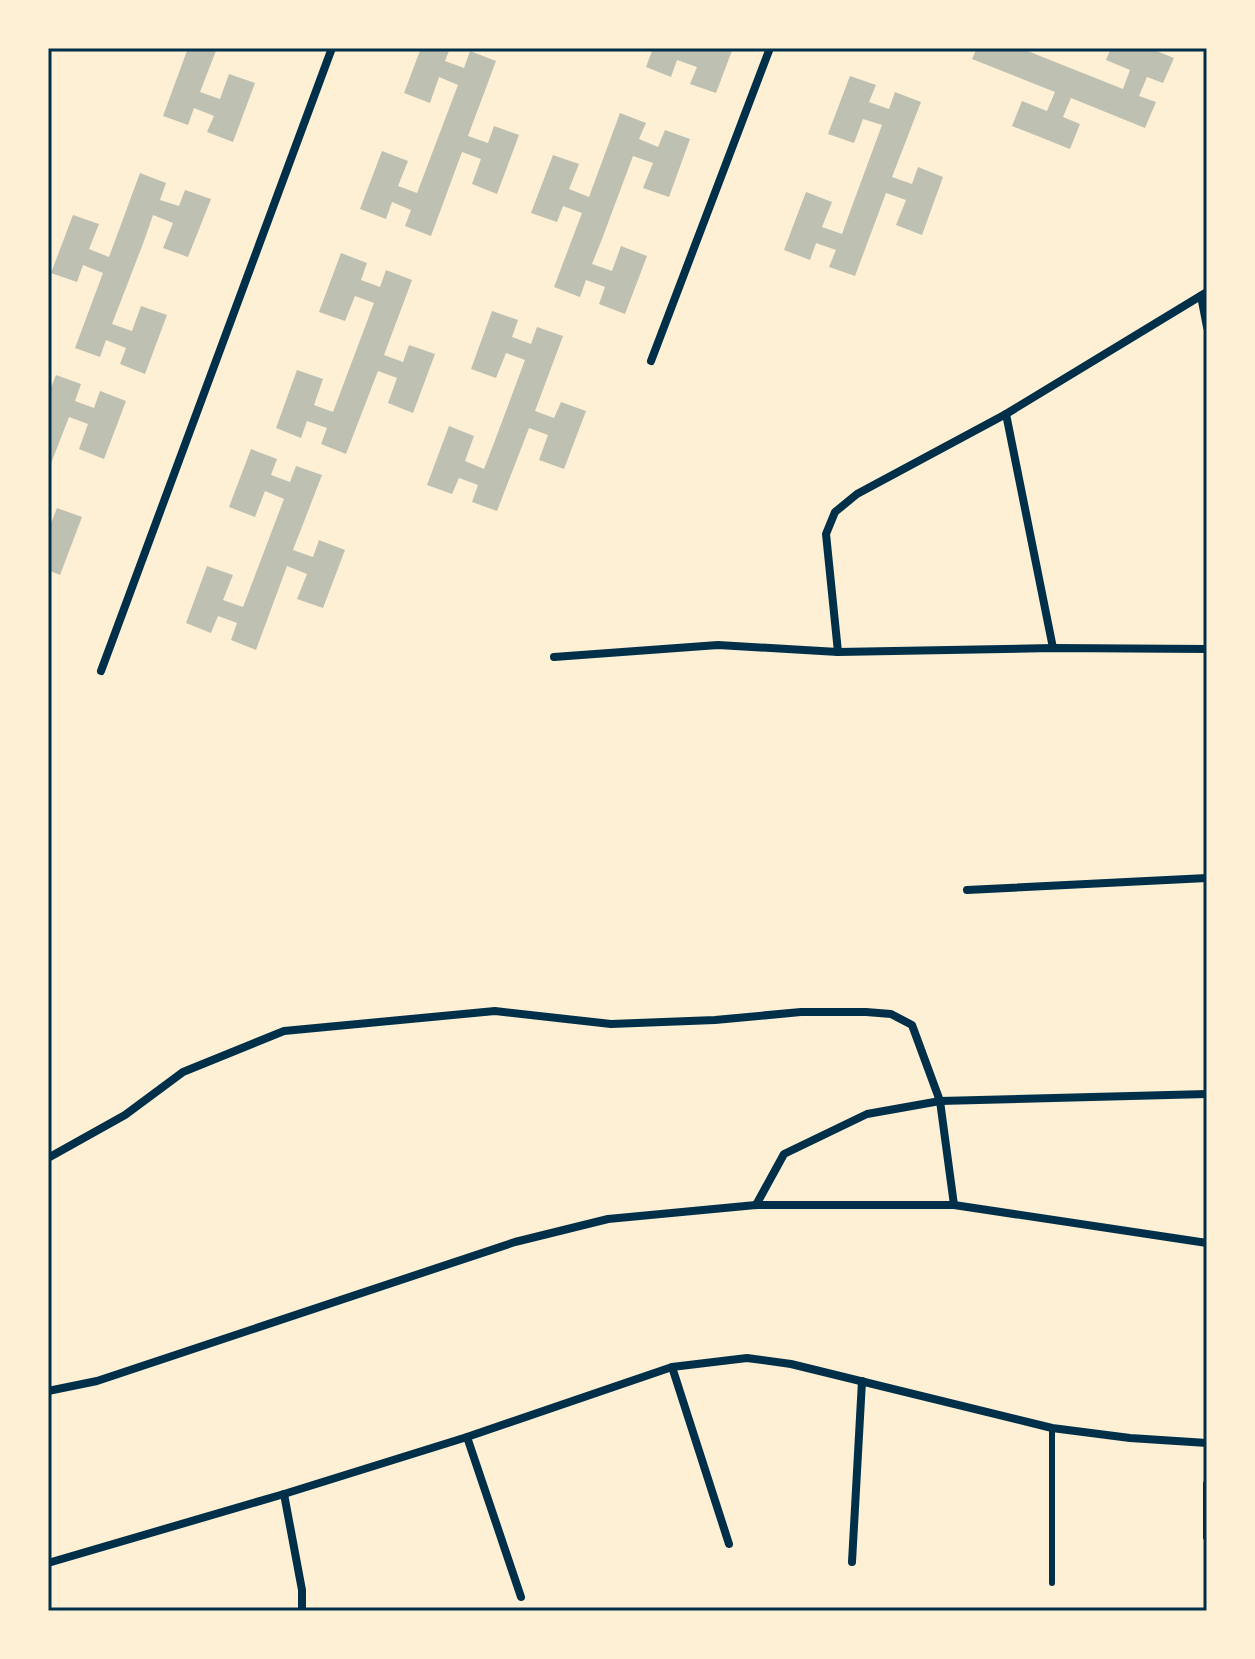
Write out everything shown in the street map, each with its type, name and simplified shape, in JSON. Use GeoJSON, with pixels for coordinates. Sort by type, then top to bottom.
{"type":"FeatureCollection","features":[{"type":"Feature","properties":{"kind":"street"},"geometry":{"type":"LineString","coordinates":[[101,671],[332,48]]}},
{"type":"Feature","properties":{"kind":"street"},"geometry":{"type":"LineString","coordinates":[[651,361],[770,48]]}},
{"type":"Feature","properties":{"kind":"street"},"geometry":{"type":"LineString","coordinates":[[838,652],[826,534],[835,512],[857,494],[1006,414],[1204,294],[1207,327]]}},
{"type":"Feature","properties":{"kind":"street"},"geometry":{"type":"LineString","coordinates":[[1006,414],[1053,648]]}},
{"type":"Feature","properties":{"kind":"street"},"geometry":{"type":"LineString","coordinates":[[554,657],[718,645],[838,652],[1207,649]]}},
{"type":"Feature","properties":{"kind":"street"},"geometry":{"type":"LineString","coordinates":[[967,890],[1207,878]]}},
{"type":"Feature","properties":{"kind":"street"},"geometry":{"type":"LineString","coordinates":[[48,1158],[125,1115],[183,1072],[284,1031],[495,1011],[611,1024],[715,1020],[801,1012],[891,1014],[912,1025],[940,1101],[954,1205]]}},
{"type":"Feature","properties":{"kind":"street"},"geometry":{"type":"LineString","coordinates":[[756,1205],[784,1154],[867,1114],[940,1101],[1207,1094]]}},
{"type":"Feature","properties":{"kind":"street"},"geometry":{"type":"LineString","coordinates":[[48,1391],[97,1381],[515,1242],[608,1219],[756,1205],[954,1205],[1207,1243]]}},
{"type":"Feature","properties":{"kind":"street"},"geometry":{"type":"LineString","coordinates":[[48,1563],[467,1437],[672,1367],[747,1358],[791,1364],[1052,1428],[1130,1438],[1207,1443]]}},
{"type":"Feature","properties":{"kind":"street"},"geometry":{"type":"LineString","coordinates":[[672,1367],[729,1544]]}},
{"type":"Feature","properties":{"kind":"street"},"geometry":{"type":"LineString","coordinates":[[852,1562],[862,1381]]}},
{"type":"Feature","properties":{"kind":"street"},"geometry":{"type":"LineString","coordinates":[[467,1437],[521,1597]]}},
{"type":"Feature","properties":{"kind":"street"},"geometry":{"type":"LineString","coordinates":[[1207,1484],[1207,1537]]}},
{"type":"Feature","properties":{"kind":"street"},"geometry":{"type":"LineString","coordinates":[[284,1494],[302,1590],[302,1611]]}},
{"type":"Feature","properties":{"kind":"lane"},"geometry":{"type":"LineString","coordinates":[[1052,1428],[1052,1583]]}},
{"type":"Feature","properties":{"kind":"building"},"geometry":{"type":"Polygon","coordinates":[[[188,48],[217,48],[200,92],[220,99],[229,74],[255,83],[233,142],[207,132],[214,116],[194,108],[188,125],[163,116],[188,48]]]}},
{"type":"Feature","properties":{"kind":"building"},"geometry":{"type":"Polygon","coordinates":[[[421,48],[450,48],[445,61],[464,68],[470,51],[496,61],[468,136],[488,143],[494,126],[519,135],[497,194],[472,184],[481,159],[462,152],[431,236],[405,226],[411,210],[392,202],[386,219],[360,209],[382,151],[408,161],[398,186],[417,193],[458,85],[439,77],[430,103],[404,93],[421,48]]]}},
{"type":"Feature","properties":{"kind":"building"},"geometry":{"type":"Polygon","coordinates":[[[653,48],[695,48],[703,51],[704,48],[733,48],[716,93],[690,84],[697,67],[677,60],[671,77],[646,67],[653,48]]]}},
{"type":"Feature","properties":{"kind":"building"},"geometry":{"type":"Polygon","coordinates":[[[977,48],[1020,48],[1123,89],[1130,70],[1106,60],[1111,48],[1149,48],[1174,58],[1163,83],[1147,77],[1139,96],[1156,102],[1145,128],[1071,98],[1063,117],[1080,124],[1070,149],[1012,126],[1022,101],[1047,111],[1055,92],[972,59],[977,48]]]}},
{"type":"Feature","properties":{"kind":"building"},"geometry":{"type":"Polygon","coordinates":[[[850,76],[876,85],[869,102],[889,109],[895,92],[921,102],[892,177],[912,184],[918,167],[943,177],[922,235],[896,225],[906,200],[886,193],[855,276],[829,267],[836,250],[816,243],[810,260],[784,250],[806,192],[832,202],[822,227],[842,234],[882,125],[863,119],[854,143],[828,134],[850,76]]]}},
{"type":"Feature","properties":{"kind":"building"},"geometry":{"type":"Polygon","coordinates":[[[620,113],[646,123],[639,139],[658,147],[665,130],[690,139],[669,197],[643,188],[653,163],[633,156],[592,264],[612,271],[621,246],[647,256],[625,314],[599,304],[605,287],[586,280],[580,297],[554,287],[582,213],[563,206],[557,222],[531,213],[553,155],[579,164],[569,189],[589,197],[620,113]]]}},
{"type":"Feature","properties":{"kind":"building"},"geometry":{"type":"Polygon","coordinates":[[[140,173],[166,183],[160,200],[179,206],[185,190],[211,199],[188,257],[163,248],[173,223],[153,215],[112,324],[132,331],[141,306],[167,315],[145,374],[120,364],[126,348],[106,340],[100,357],[75,348],[103,273],[83,265],[77,282],[51,273],[73,215],[99,224],[89,249],[109,257],[140,173]]]}},
{"type":"Feature","properties":{"kind":"building"},"geometry":{"type":"Polygon","coordinates":[[[341,253],[367,263],[361,280],[380,287],[386,270],[412,280],[384,355],[403,362],[409,345],[435,354],[413,413],[388,403],[397,378],[378,371],[346,454],[321,444],[327,428],[307,421],[301,438],[276,428],[297,370],[323,379],[314,405],[333,412],[374,303],[355,296],[345,321],[319,312],[341,253]]]}},
{"type":"Feature","properties":{"kind":"building"},"geometry":{"type":"Polygon","coordinates":[[[492,311],[518,320],[512,337],[531,344],[537,327],[563,336],[535,411],[554,418],[561,402],[586,411],[564,469],[539,460],[548,435],[529,428],[497,511],[472,502],[478,485],[459,478],[452,494],[427,485],[449,426],[474,436],[465,461],[484,469],[494,443],[525,360],[506,353],[496,378],[471,369],[492,311]]]}},
{"type":"Feature","properties":{"kind":"building"},"geometry":{"type":"Polygon","coordinates":[[[56,375],[81,384],[75,401],[94,408],[100,391],[126,401],[104,459],[79,449],[88,424],[69,417],[48,471],[48,395],[56,375]]]}},
{"type":"Feature","properties":{"kind":"building"},"geometry":{"type":"Polygon","coordinates":[[[251,449],[277,459],[271,475],[290,482],[296,466],[322,475],[293,550],[313,557],[319,540],[345,550],[323,608],[297,599],[307,574],[287,566],[256,650],[231,640],[237,623],[218,616],[211,633],[186,623],[207,566],[233,575],[223,600],[243,607],[284,499],[265,491],[255,517],[229,507],[251,449]]]}},
{"type":"Feature","properties":{"kind":"building"},"geometry":{"type":"Polygon","coordinates":[[[57,508],[82,517],[60,575],[48,570],[48,531],[57,508]]]}}]}
